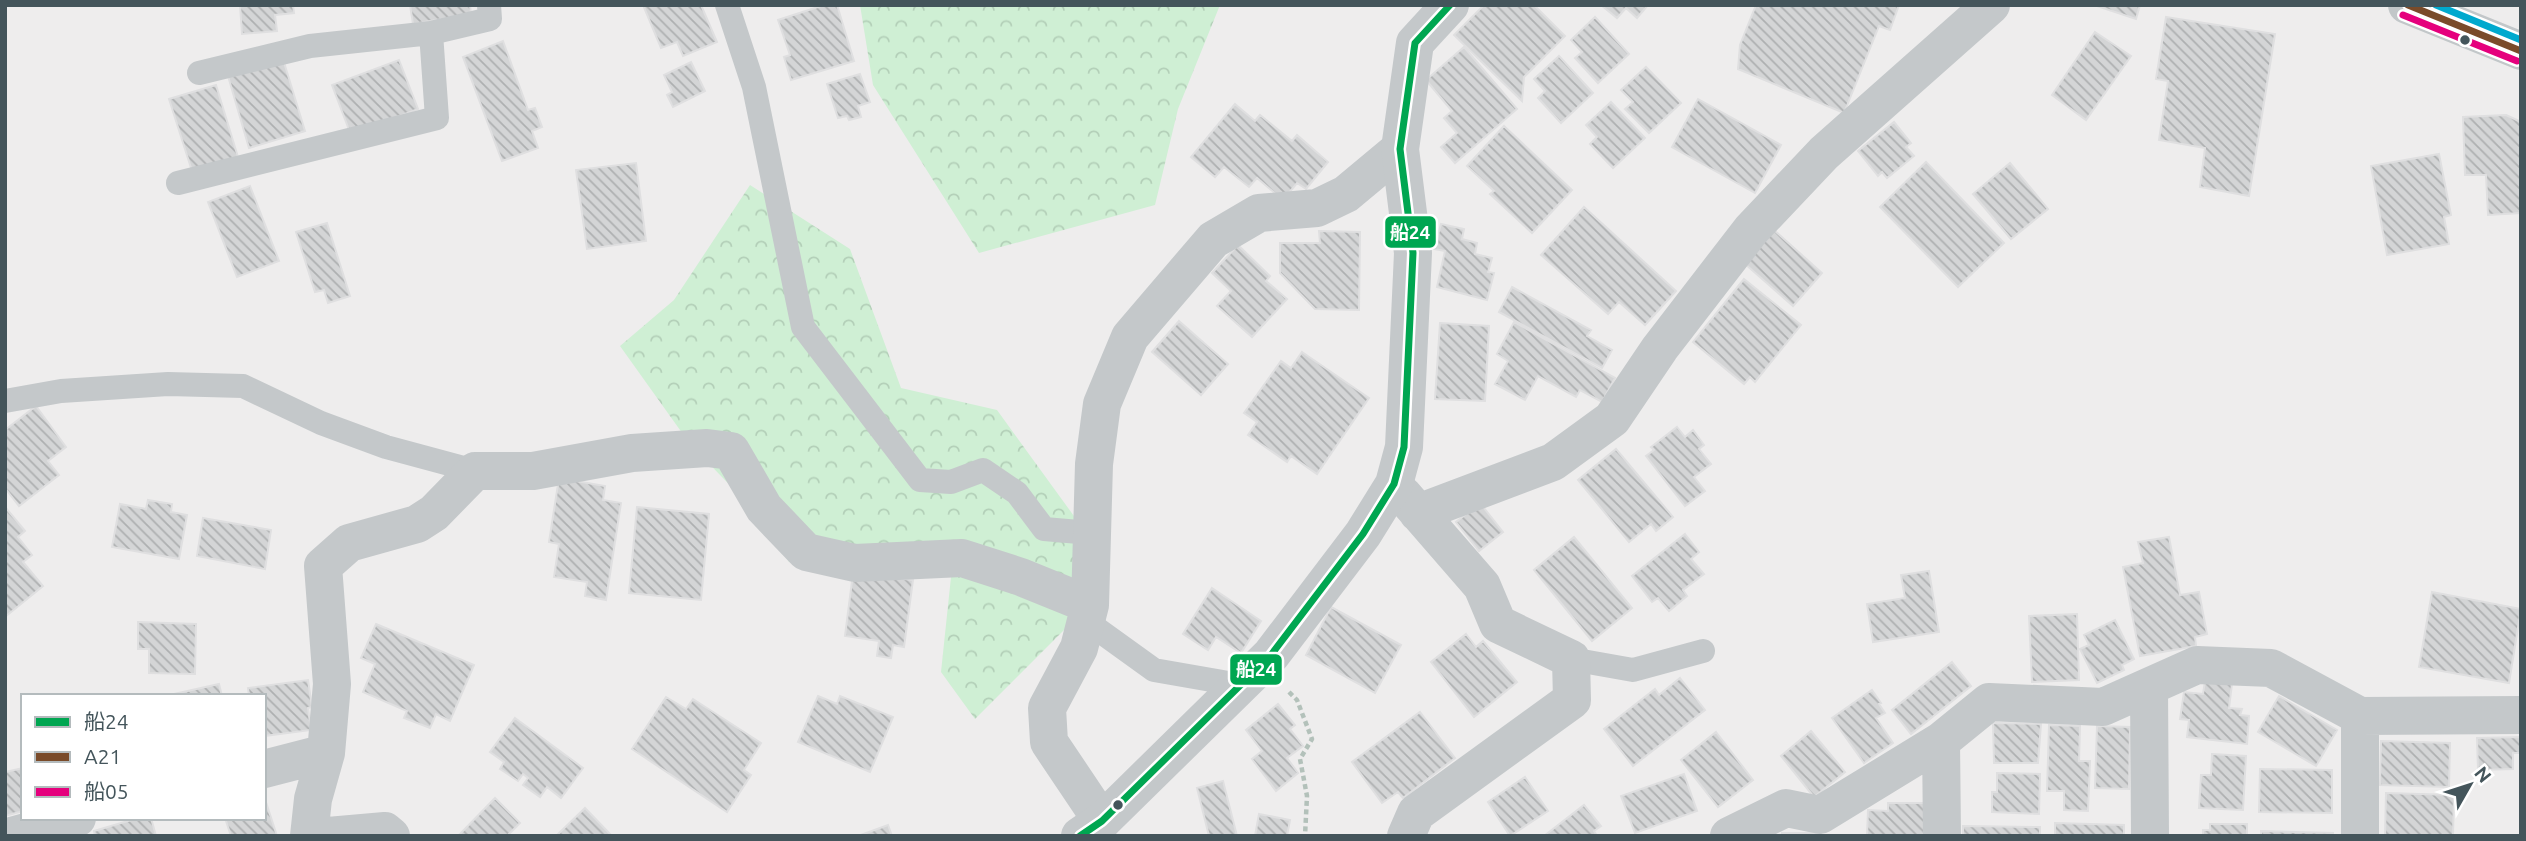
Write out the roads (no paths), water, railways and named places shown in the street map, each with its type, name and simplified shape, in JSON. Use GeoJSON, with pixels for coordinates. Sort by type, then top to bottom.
{"type":"FeatureCollection","features":[{"type":"Feature","properties":{"kind":"main road"},"geometry":{"type":"LineString","coordinates":[[2407,5],[2521,51]]}},
{"type":"Feature","properties":{"kind":"street"},"geometry":{"type":"LineString","coordinates":[[1406,836],[1416,813],[1572,701],[1571,659],[1498,624],[1482,586],[1406,498],[1404,447],[1413,253],[1400,149],[1415,43],[1450,5]]}},
{"type":"Feature","properties":{"kind":"street"},"geometry":{"type":"LineString","coordinates":[[1400,149],[1346,194],[1317,208],[1259,214],[1213,240],[1130,337],[1102,404],[1094,464],[1088,613],[1079,648],[1047,708],[1049,742],[1091,829],[1271,655],[1363,534],[1406,498],[1553,462],[1612,419],[1660,348],[1751,230],[1824,153],[1991,5]]}},
{"type":"Feature","properties":{"kind":"street"},"geometry":{"type":"LineString","coordinates":[[309,836],[313,799],[326,753],[332,684],[323,566],[349,543],[416,523],[434,513],[475,471],[534,471],[632,453],[707,448],[731,451],[764,508],[806,552],[855,563],[962,558],[1021,577],[1088,613]]}},
{"type":"Feature","properties":{"kind":"street"},"geometry":{"type":"LineString","coordinates":[[1732,835],[1786,808],[1820,815],[1941,741],[1989,702],[2103,707],[2197,665],[2271,668],[2360,716],[2521,715]]}},
{"type":"Feature","properties":{"kind":"street"},"geometry":{"type":"LineString","coordinates":[[2149,688],[2150,836]]}},
{"type":"Feature","properties":{"kind":"street"},"geometry":{"type":"LineString","coordinates":[[2360,716],[2360,836]]}},
{"type":"Feature","properties":{"kind":"street"},"geometry":{"type":"LineString","coordinates":[[1941,741],[1942,836]]}},
{"type":"Feature","properties":{"kind":"street"},"geometry":{"type":"LineString","coordinates":[[266,768],[326,753]]}},
{"type":"Feature","properties":{"kind":"street"},"geometry":{"type":"LineString","coordinates":[[11,836],[70,820]]}},
{"type":"Feature","properties":{"kind":"street"},"geometry":{"type":"LineString","coordinates":[[328,836],[385,831],[391,836]]}},
{"type":"Feature","properties":{"kind":"lane"},"geometry":{"type":"LineString","coordinates":[[199,74],[310,46],[431,33],[490,19],[489,5]]}},
{"type":"Feature","properties":{"kind":"lane"},"geometry":{"type":"LineString","coordinates":[[727,5],[754,86],[803,327],[920,480],[951,482],[983,471],[1017,493],[1044,529],[1091,533]]}},
{"type":"Feature","properties":{"kind":"lane"},"geometry":{"type":"LineString","coordinates":[[178,183],[437,118],[431,33]]}},
{"type":"Feature","properties":{"kind":"lane"},"geometry":{"type":"LineString","coordinates":[[5,401],[61,391],[167,384],[243,386],[321,423],[386,447],[475,471]]}},
{"type":"Feature","properties":{"kind":"lane"},"geometry":{"type":"LineString","coordinates":[[1088,613],[1154,670],[1250,675]]}},
{"type":"Feature","properties":{"kind":"lane"},"geometry":{"type":"LineString","coordinates":[[1571,659],[1633,670],[1703,651]]}}]}
